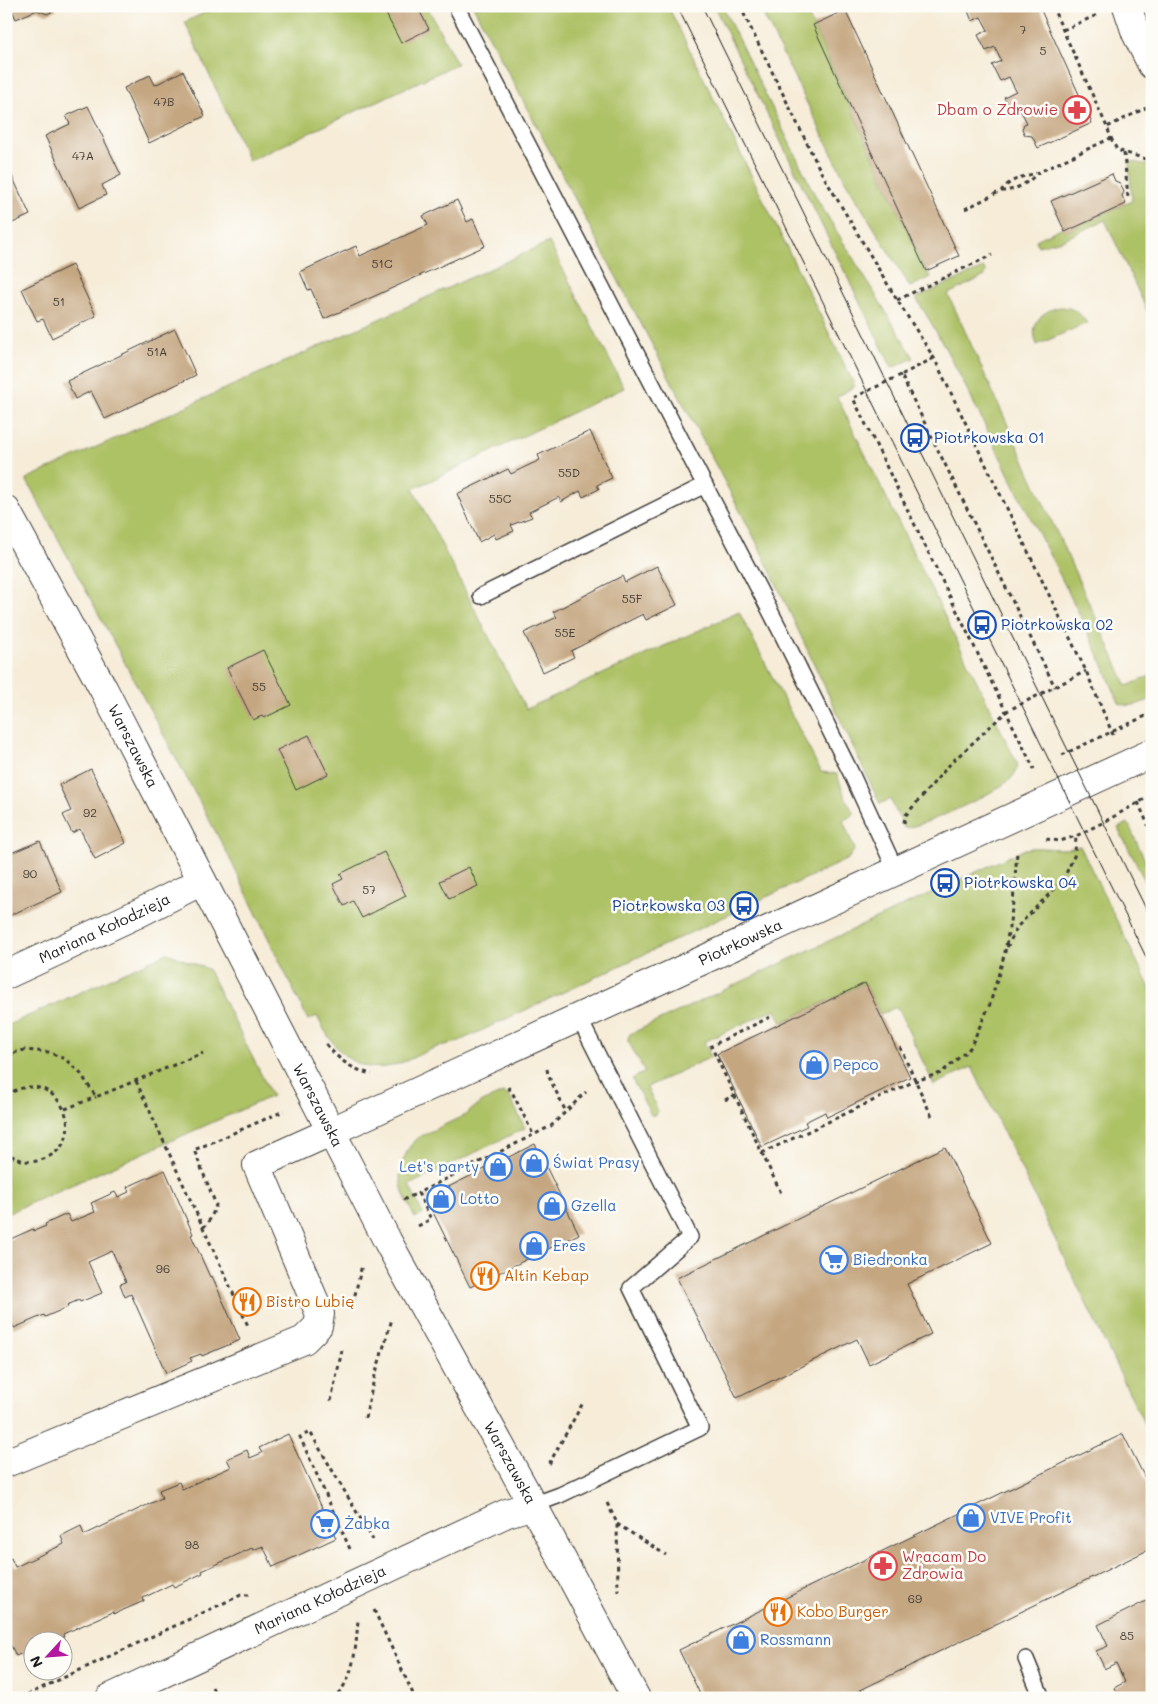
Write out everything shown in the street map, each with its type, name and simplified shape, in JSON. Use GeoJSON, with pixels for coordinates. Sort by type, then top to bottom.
{"type":"FeatureCollection","features":[{"type":"Feature","properties":{"kind":"street"},"geometry":{"type":"LineString","coordinates":[[1115,9],[1136,33],[1152,65]]}},
{"type":"Feature","properties":{"kind":"street","name":"Warszawska"},"geometry":{"type":"LineString","coordinates":[[6,510],[104,690],[388,1242],[533,1505],[636,1698]]}},
{"type":"Feature","properties":{"kind":"street","name":"Piotrkowska"},"geometry":{"type":"LineString","coordinates":[[263,1357],[304,1340],[318,1326],[320,1314],[257,1165],[1152,753]]}},
{"type":"Feature","properties":{"kind":"street","name":"Mariana Kołodzieja"},"geometry":{"type":"LineString","coordinates":[[6,975],[202,881]]}},
{"type":"Feature","properties":{"kind":"street"},"geometry":{"type":"LineString","coordinates":[[6,1463],[263,1357]]}},
{"type":"Feature","properties":{"kind":"street","name":"Mariana Kołodzieja"},"geometry":{"type":"LineString","coordinates":[[110,1698],[507,1513],[533,1505]]}},
{"type":"Feature","properties":{"kind":"lane"},"geometry":{"type":"LineString","coordinates":[[456,6],[810,690],[896,871]]}},
{"type":"Feature","properties":{"kind":"lane"},"geometry":{"type":"LineString","coordinates":[[481,596],[705,485]]}},
{"type":"Feature","properties":{"kind":"lane"},"geometry":{"type":"LineString","coordinates":[[533,1505],[560,1495],[700,1428],[631,1288],[690,1237],[579,1018]]}},
{"type":"Feature","properties":{"kind":"lane"},"geometry":{"type":"LineString","coordinates":[[1026,1659],[1042,1698]]}},
{"type":"Feature","properties":{"kind":"path"},"geometry":{"type":"LineString","coordinates":[[740,6],[821,172],[897,300],[934,358],[1086,671],[1114,737]]}},
{"type":"Feature","properties":{"kind":"path"},"geometry":{"type":"LineString","coordinates":[[1052,6],[1117,150],[1152,160]]}},
{"type":"Feature","properties":{"kind":"path"},"geometry":{"type":"LineString","coordinates":[[1063,30],[1115,9]]}},
{"type":"Feature","properties":{"kind":"path"},"geometry":{"type":"LineString","coordinates":[[1107,127],[1152,105]]}},
{"type":"Feature","properties":{"kind":"path"},"geometry":{"type":"LineString","coordinates":[[965,209],[1001,191],[1004,186],[1012,182],[1035,174],[1111,138]]}},
{"type":"Feature","properties":{"kind":"path"},"geometry":{"type":"LineString","coordinates":[[1124,153],[1128,198]]}},
{"type":"Feature","properties":{"kind":"path"},"geometry":{"type":"LineString","coordinates":[[897,300],[992,255]]}},
{"type":"Feature","properties":{"kind":"path"},"geometry":{"type":"LineString","coordinates":[[934,358],[853,398],[1034,769]]}},
{"type":"Feature","properties":{"kind":"path"},"geometry":{"type":"LineString","coordinates":[[901,375],[1055,687]]}},
{"type":"Feature","properties":{"kind":"path"},"geometry":{"type":"LineString","coordinates":[[904,824],[905,816],[951,763],[1007,711],[1086,671]]}},
{"type":"Feature","properties":{"kind":"path"},"geometry":{"type":"LineString","coordinates":[[1136,796],[1152,834]]}},
{"type":"Feature","properties":{"kind":"path"},"geometry":{"type":"LineString","coordinates":[[1005,952],[1018,926],[1063,880],[1076,854],[1076,836]]}},
{"type":"Feature","properties":{"kind":"path"},"geometry":{"type":"LineString","coordinates":[[762,1153],[915,1081],[941,1073],[970,1048],[990,1004],[1005,952],[1013,903],[1018,844]]}},
{"type":"Feature","properties":{"kind":"path"},"geometry":{"type":"LineString","coordinates":[[770,1018],[711,1046],[782,1193]]}},
{"type":"Feature","properties":{"kind":"path"},"geometry":{"type":"LineString","coordinates":[[325,1042],[333,1052],[352,1068],[372,1074]]}},
{"type":"Feature","properties":{"kind":"path"},"geometry":{"type":"LineString","coordinates":[[900,1047],[933,1119]]}},
{"type":"Feature","properties":{"kind":"path"},"geometry":{"type":"LineString","coordinates":[[6,1055],[24,1050],[48,1052],[65,1059],[81,1074],[96,1097]]}},
{"type":"Feature","properties":{"kind":"path"},"geometry":{"type":"LineString","coordinates":[[65,1109],[203,1053]]}},
{"type":"Feature","properties":{"kind":"path"},"geometry":{"type":"LineString","coordinates":[[547,1063],[548,1075],[566,1112]]}},
{"type":"Feature","properties":{"kind":"path"},"geometry":{"type":"LineString","coordinates":[[400,1201],[550,1126],[588,1090],[611,1080]]}},
{"type":"Feature","properties":{"kind":"path"},"geometry":{"type":"LineString","coordinates":[[136,1081],[263,1357]]}},
{"type":"Feature","properties":{"kind":"path"},"geometry":{"type":"LineString","coordinates":[[504,1084],[514,1094],[533,1134]]}},
{"type":"Feature","properties":{"kind":"path"},"geometry":{"type":"LineString","coordinates":[[6,1096],[15,1090],[29,1087],[44,1089],[56,1097],[65,1109],[68,1126],[64,1142],[54,1154],[38,1162],[21,1161],[6,1153]]}},
{"type":"Feature","properties":{"kind":"path"},"geometry":{"type":"LineString","coordinates":[[725,1100],[734,1095]]}},
{"type":"Feature","properties":{"kind":"path"},"geometry":{"type":"LineString","coordinates":[[418,1193],[431,1219],[418,1226]]}},
{"type":"Feature","properties":{"kind":"path"},"geometry":{"type":"LineString","coordinates":[[365,1418],[392,1318]]}},
{"type":"Feature","properties":{"kind":"path"},"geometry":{"type":"LineString","coordinates":[[546,1469],[584,1401]]}},
{"type":"Feature","properties":{"kind":"path"},"geometry":{"type":"LineString","coordinates":[[350,1548],[300,1437],[310,1432],[373,1540]]}},
{"type":"Feature","properties":{"kind":"path"},"geometry":{"type":"LineString","coordinates":[[618,1593],[617,1523],[666,1555]]}},
{"type":"Feature","properties":{"kind":"path"},"geometry":{"type":"LineString","coordinates":[[375,1611],[415,1698]]}},
{"type":"Feature","properties":{"kind":"path"},"geometry":{"type":"LineString","coordinates":[[331,1698],[345,1685],[354,1654],[357,1612]]}},
{"type":"Feature","properties":{"kind":"path"},"geometry":{"type":"LineString","coordinates":[[214,1692],[217,1698]]}},
{"type":"Feature","properties":{"kind":"green space"},"geometry":{"type":"Polygon","coordinates":[[[219,6],[427,6],[457,64],[249,161],[185,22],[219,6]]]}},
{"type":"Feature","properties":{"kind":"green space"},"geometry":{"type":"Polygon","coordinates":[[[473,6],[668,6],[855,386],[837,397],[1018,765],[1012,778],[1000,787],[941,816],[904,828],[890,799],[880,804],[758,545],[473,6]]]}},
{"type":"Feature","properties":{"kind":"green space"},"geometry":{"type":"Polygon","coordinates":[[[714,6],[722,6],[817,199],[914,358],[892,368],[714,6]]]}},
{"type":"Feature","properties":{"kind":"green space"},"geometry":{"type":"Polygon","coordinates":[[[759,6],[804,6],[926,271],[931,277],[910,287],[846,182],[759,6]]]}},
{"type":"Feature","properties":{"kind":"green space"},"geometry":{"type":"Polygon","coordinates":[[[1129,161],[1152,166],[1152,321],[1105,220],[1062,240],[1038,246],[1036,240],[1063,227],[1066,232],[1132,201],[1129,161]]]}},
{"type":"Feature","properties":{"kind":"green space"},"geometry":{"type":"Polygon","coordinates":[[[549,242],[624,388],[413,489],[526,709],[739,612],[821,772],[837,774],[845,797],[854,814],[843,821],[855,849],[848,859],[455,1043],[447,1044],[401,1063],[386,1067],[360,1065],[340,1051],[331,1041],[317,1016],[308,1020],[227,853],[26,479],[549,242]]]}},
{"type":"Feature","properties":{"kind":"green space"},"geometry":{"type":"Polygon","coordinates":[[[983,268],[986,270],[985,276],[948,294],[1127,686],[1150,676],[1152,678],[1152,699],[1139,704],[1123,705],[1119,703],[1083,622],[968,392],[916,298],[983,268]]]}},
{"type":"Feature","properties":{"kind":"green space"},"geometry":{"type":"Polygon","coordinates":[[[1060,307],[1076,311],[1087,323],[1037,345],[1034,331],[1038,320],[1047,312],[1060,307]]]}},
{"type":"Feature","properties":{"kind":"green space"},"geometry":{"type":"Polygon","coordinates":[[[1128,823],[1152,876],[1152,895],[1118,828],[1128,823]]]}},
{"type":"Feature","properties":{"kind":"green space"},"geometry":{"type":"Polygon","coordinates":[[[1080,846],[1152,992],[1152,1440],[972,1067],[934,1085],[897,1007],[880,1014],[865,983],[782,1022],[775,1009],[704,1042],[711,1057],[647,1087],[658,1111],[655,1115],[651,1115],[632,1079],[645,1072],[628,1041],[630,1034],[1025,849],[1066,849],[1080,846]]]}},
{"type":"Feature","properties":{"kind":"green space"},"geometry":{"type":"Polygon","coordinates":[[[167,953],[208,969],[272,1096],[6,1214],[6,1026],[167,953]]]}},
{"type":"Feature","properties":{"kind":"green space"},"geometry":{"type":"Polygon","coordinates":[[[503,1093],[509,1095],[525,1128],[409,1185],[423,1214],[415,1218],[403,1193],[400,1176],[403,1160],[410,1146],[419,1137],[465,1115],[480,1103],[503,1093]]]}},
{"type":"Feature","properties":{"kind":"building"},"geometry":{"type":"Polygon","coordinates":[[[10,6],[57,6],[56,10],[47,14],[37,10],[16,19],[10,6]]]}},
{"type":"Feature","properties":{"kind":"building"},"geometry":{"type":"Polygon","coordinates":[[[386,6],[417,6],[429,29],[401,43],[383,8],[386,6]]]}},
{"type":"Feature","properties":{"kind":"building"},"geometry":{"type":"Polygon","coordinates":[[[966,6],[1039,6],[1092,123],[1038,148],[1032,136],[1025,135],[1022,129],[1024,124],[1027,123],[1020,109],[1011,113],[1004,97],[1016,91],[1009,77],[1000,81],[992,65],[1001,61],[995,47],[986,51],[978,35],[988,30],[981,17],[972,21],[966,6]]]}},
{"type":"Feature","properties":{"kind":"building"},"geometry":{"type":"Polygon","coordinates":[[[845,10],[959,256],[926,271],[813,25],[845,10]]]}},
{"type":"Feature","properties":{"kind":"building"},"geometry":{"type":"Polygon","coordinates":[[[183,71],[205,116],[149,143],[124,88],[150,75],[155,85],[183,71]]]}},
{"type":"Feature","properties":{"kind":"building"},"geometry":{"type":"Polygon","coordinates":[[[88,106],[121,175],[102,185],[106,195],[79,208],[45,136],[70,124],[66,116],[88,106]]]}},
{"type":"Feature","properties":{"kind":"building"},"geometry":{"type":"Polygon","coordinates":[[[6,163],[30,215],[6,226],[6,163]]]}},
{"type":"Feature","properties":{"kind":"building"},"geometry":{"type":"Polygon","coordinates":[[[1112,174],[1115,181],[1120,183],[1124,192],[1122,196],[1126,204],[1065,232],[1051,201],[1112,174]]]}},
{"type":"Feature","properties":{"kind":"building"},"geometry":{"type":"Polygon","coordinates":[[[457,200],[467,222],[473,219],[485,246],[324,319],[311,289],[308,290],[300,272],[356,246],[360,256],[428,225],[423,216],[457,200]]]}},
{"type":"Feature","properties":{"kind":"building"},"geometry":{"type":"Polygon","coordinates":[[[72,265],[96,316],[52,338],[43,319],[37,321],[22,289],[72,265]]]}},
{"type":"Feature","properties":{"kind":"building"},"geometry":{"type":"Polygon","coordinates":[[[175,329],[196,375],[105,419],[91,391],[75,399],[67,381],[175,329]]]}},
{"type":"Feature","properties":{"kind":"building"},"geometry":{"type":"Polygon","coordinates":[[[590,431],[612,478],[597,485],[599,489],[583,497],[580,491],[561,502],[559,497],[529,512],[532,517],[511,525],[514,531],[496,539],[494,534],[479,542],[457,494],[508,469],[511,474],[540,460],[538,455],[590,431]]]}},
{"type":"Feature","properties":{"kind":"building"},"geometry":{"type":"Polygon","coordinates":[[[657,566],[677,605],[646,620],[643,614],[607,632],[571,651],[574,657],[543,672],[524,633],[557,617],[553,612],[622,576],[625,582],[657,566]]]}},
{"type":"Feature","properties":{"kind":"building"},"geometry":{"type":"Polygon","coordinates":[[[263,650],[291,705],[264,718],[262,716],[253,720],[227,668],[263,650]]]}},
{"type":"Feature","properties":{"kind":"building"},"geometry":{"type":"Polygon","coordinates":[[[309,735],[328,774],[296,790],[277,750],[309,735]]]}},
{"type":"Feature","properties":{"kind":"building"},"geometry":{"type":"Polygon","coordinates":[[[91,769],[126,843],[95,859],[80,829],[72,833],[63,815],[71,811],[59,785],[91,769]]]}},
{"type":"Feature","properties":{"kind":"building"},"geometry":{"type":"Polygon","coordinates":[[[40,841],[62,892],[6,917],[6,855],[40,841]]]}},
{"type":"Feature","properties":{"kind":"building"},"geometry":{"type":"Polygon","coordinates":[[[384,852],[406,896],[362,918],[353,901],[344,906],[333,884],[343,879],[340,874],[384,852]]]}},
{"type":"Feature","properties":{"kind":"building"},"geometry":{"type":"Polygon","coordinates":[[[469,867],[478,886],[449,899],[440,881],[469,867]]]}},
{"type":"Feature","properties":{"kind":"building","name":"Pepco"},"geometry":{"type":"Polygon","coordinates":[[[865,983],[910,1077],[827,1117],[825,1112],[805,1122],[807,1126],[762,1147],[717,1054],[865,983]]]}},
{"type":"Feature","properties":{"kind":"building"},"geometry":{"type":"Polygon","coordinates":[[[535,1144],[579,1234],[470,1287],[426,1198],[535,1144]]]}},
{"type":"Feature","properties":{"kind":"building","name":"Biedronka"},"geometry":{"type":"Polygon","coordinates":[[[945,1147],[992,1243],[907,1284],[931,1334],[869,1364],[857,1339],[737,1398],[677,1278],[945,1147]]]}},
{"type":"Feature","properties":{"kind":"building"},"geometry":{"type":"Polygon","coordinates":[[[165,1170],[193,1234],[191,1235],[210,1277],[212,1276],[240,1340],[202,1356],[201,1354],[190,1358],[192,1361],[166,1373],[131,1294],[125,1297],[120,1284],[126,1282],[112,1251],[88,1262],[102,1293],[80,1302],[79,1300],[45,1317],[44,1315],[14,1328],[6,1310],[6,1241],[33,1229],[34,1231],[46,1226],[45,1224],[67,1214],[71,1222],[95,1212],[91,1203],[115,1192],[118,1197],[129,1192],[127,1187],[165,1170]]]}},
{"type":"Feature","properties":{"kind":"building"},"geometry":{"type":"Polygon","coordinates":[[[288,1434],[336,1538],[273,1567],[263,1546],[253,1550],[252,1548],[202,1571],[203,1573],[174,1587],[172,1584],[143,1598],[144,1601],[68,1632],[22,1632],[22,1653],[16,1656],[6,1635],[6,1561],[11,1558],[15,1567],[64,1544],[61,1536],[81,1526],[84,1535],[162,1498],[159,1490],[179,1482],[182,1489],[231,1467],[227,1459],[247,1450],[250,1458],[262,1453],[259,1448],[288,1434]]]}},
{"type":"Feature","properties":{"kind":"building"},"geometry":{"type":"Polygon","coordinates":[[[1123,1434],[1152,1492],[1152,1548],[844,1698],[702,1698],[679,1650],[1123,1434]]]}},
{"type":"Feature","properties":{"kind":"building"},"geometry":{"type":"Polygon","coordinates":[[[1150,1599],[1152,1603],[1152,1698],[1118,1698],[1114,1688],[1125,1682],[1116,1663],[1104,1669],[1096,1651],[1108,1646],[1098,1625],[1150,1599]]]}},
{"type":"Feature","properties":{"kind":"tram line"},"geometry":{"type":"LineString","coordinates":[[677,6],[1152,969]]}},
{"type":"Feature","properties":{"kind":"tram line"},"geometry":{"type":"LineString","coordinates":[[702,6],[1152,921]]}},
{"type":"Feature","properties":{"kind":"place","name":"Dbam o Zdrowie"},"geometry":{"type":"Point","coordinates":[1077,110]}},
{"type":"Feature","properties":{"kind":"place","name":"Piotrkowska 01"},"geometry":{"type":"Point","coordinates":[915,438]}},
{"type":"Feature","properties":{"kind":"place","name":"Piotrkowska 02"},"geometry":{"type":"Point","coordinates":[982,625]}},
{"type":"Feature","properties":{"kind":"place","name":"Piotrkowska 04"},"geometry":{"type":"Point","coordinates":[945,883]}},
{"type":"Feature","properties":{"kind":"place","name":"Piotrkowska 03"},"geometry":{"type":"Point","coordinates":[744,906]}},
{"type":"Feature","properties":{"kind":"place","name":"Pepco"},"geometry":{"type":"Point","coordinates":[814,1065]}},
{"type":"Feature","properties":{"kind":"place","name":"Świat Prasy"},"geometry":{"type":"Point","coordinates":[534,1163]}},
{"type":"Feature","properties":{"kind":"place","name":"Let's party"},"geometry":{"type":"Point","coordinates":[498,1167]}},
{"type":"Feature","properties":{"kind":"place","name":"Lotto"},"geometry":{"type":"Point","coordinates":[441,1199]}},
{"type":"Feature","properties":{"kind":"place","name":"Gzella"},"geometry":{"type":"Point","coordinates":[552,1206]}},
{"type":"Feature","properties":{"kind":"place","name":"Eres"},"geometry":{"type":"Point","coordinates":[534,1246]}},
{"type":"Feature","properties":{"kind":"place","name":"Biedronka"},"geometry":{"type":"Point","coordinates":[834,1260]}},
{"type":"Feature","properties":{"kind":"place","name":"Altin Kebap"},"geometry":{"type":"Point","coordinates":[485,1276]}},
{"type":"Feature","properties":{"kind":"place","name":"Bistro Lubię"},"geometry":{"type":"Point","coordinates":[247,1302]}},
{"type":"Feature","properties":{"kind":"place","name":"VIVE Profit"},"geometry":{"type":"Point","coordinates":[971,1518]}},
{"type":"Feature","properties":{"kind":"place","name":"Żabka"},"geometry":{"type":"Point","coordinates":[325,1524]}},
{"type":"Feature","properties":{"kind":"place","name":"Wracam Do Zdrowia"},"geometry":{"type":"Point","coordinates":[883,1566]}},
{"type":"Feature","properties":{"kind":"place","name":"Kobo Burger"},"geometry":{"type":"Point","coordinates":[778,1612]}},
{"type":"Feature","properties":{"kind":"place","name":"Rossmann"},"geometry":{"type":"Point","coordinates":[741,1640]}}]}
